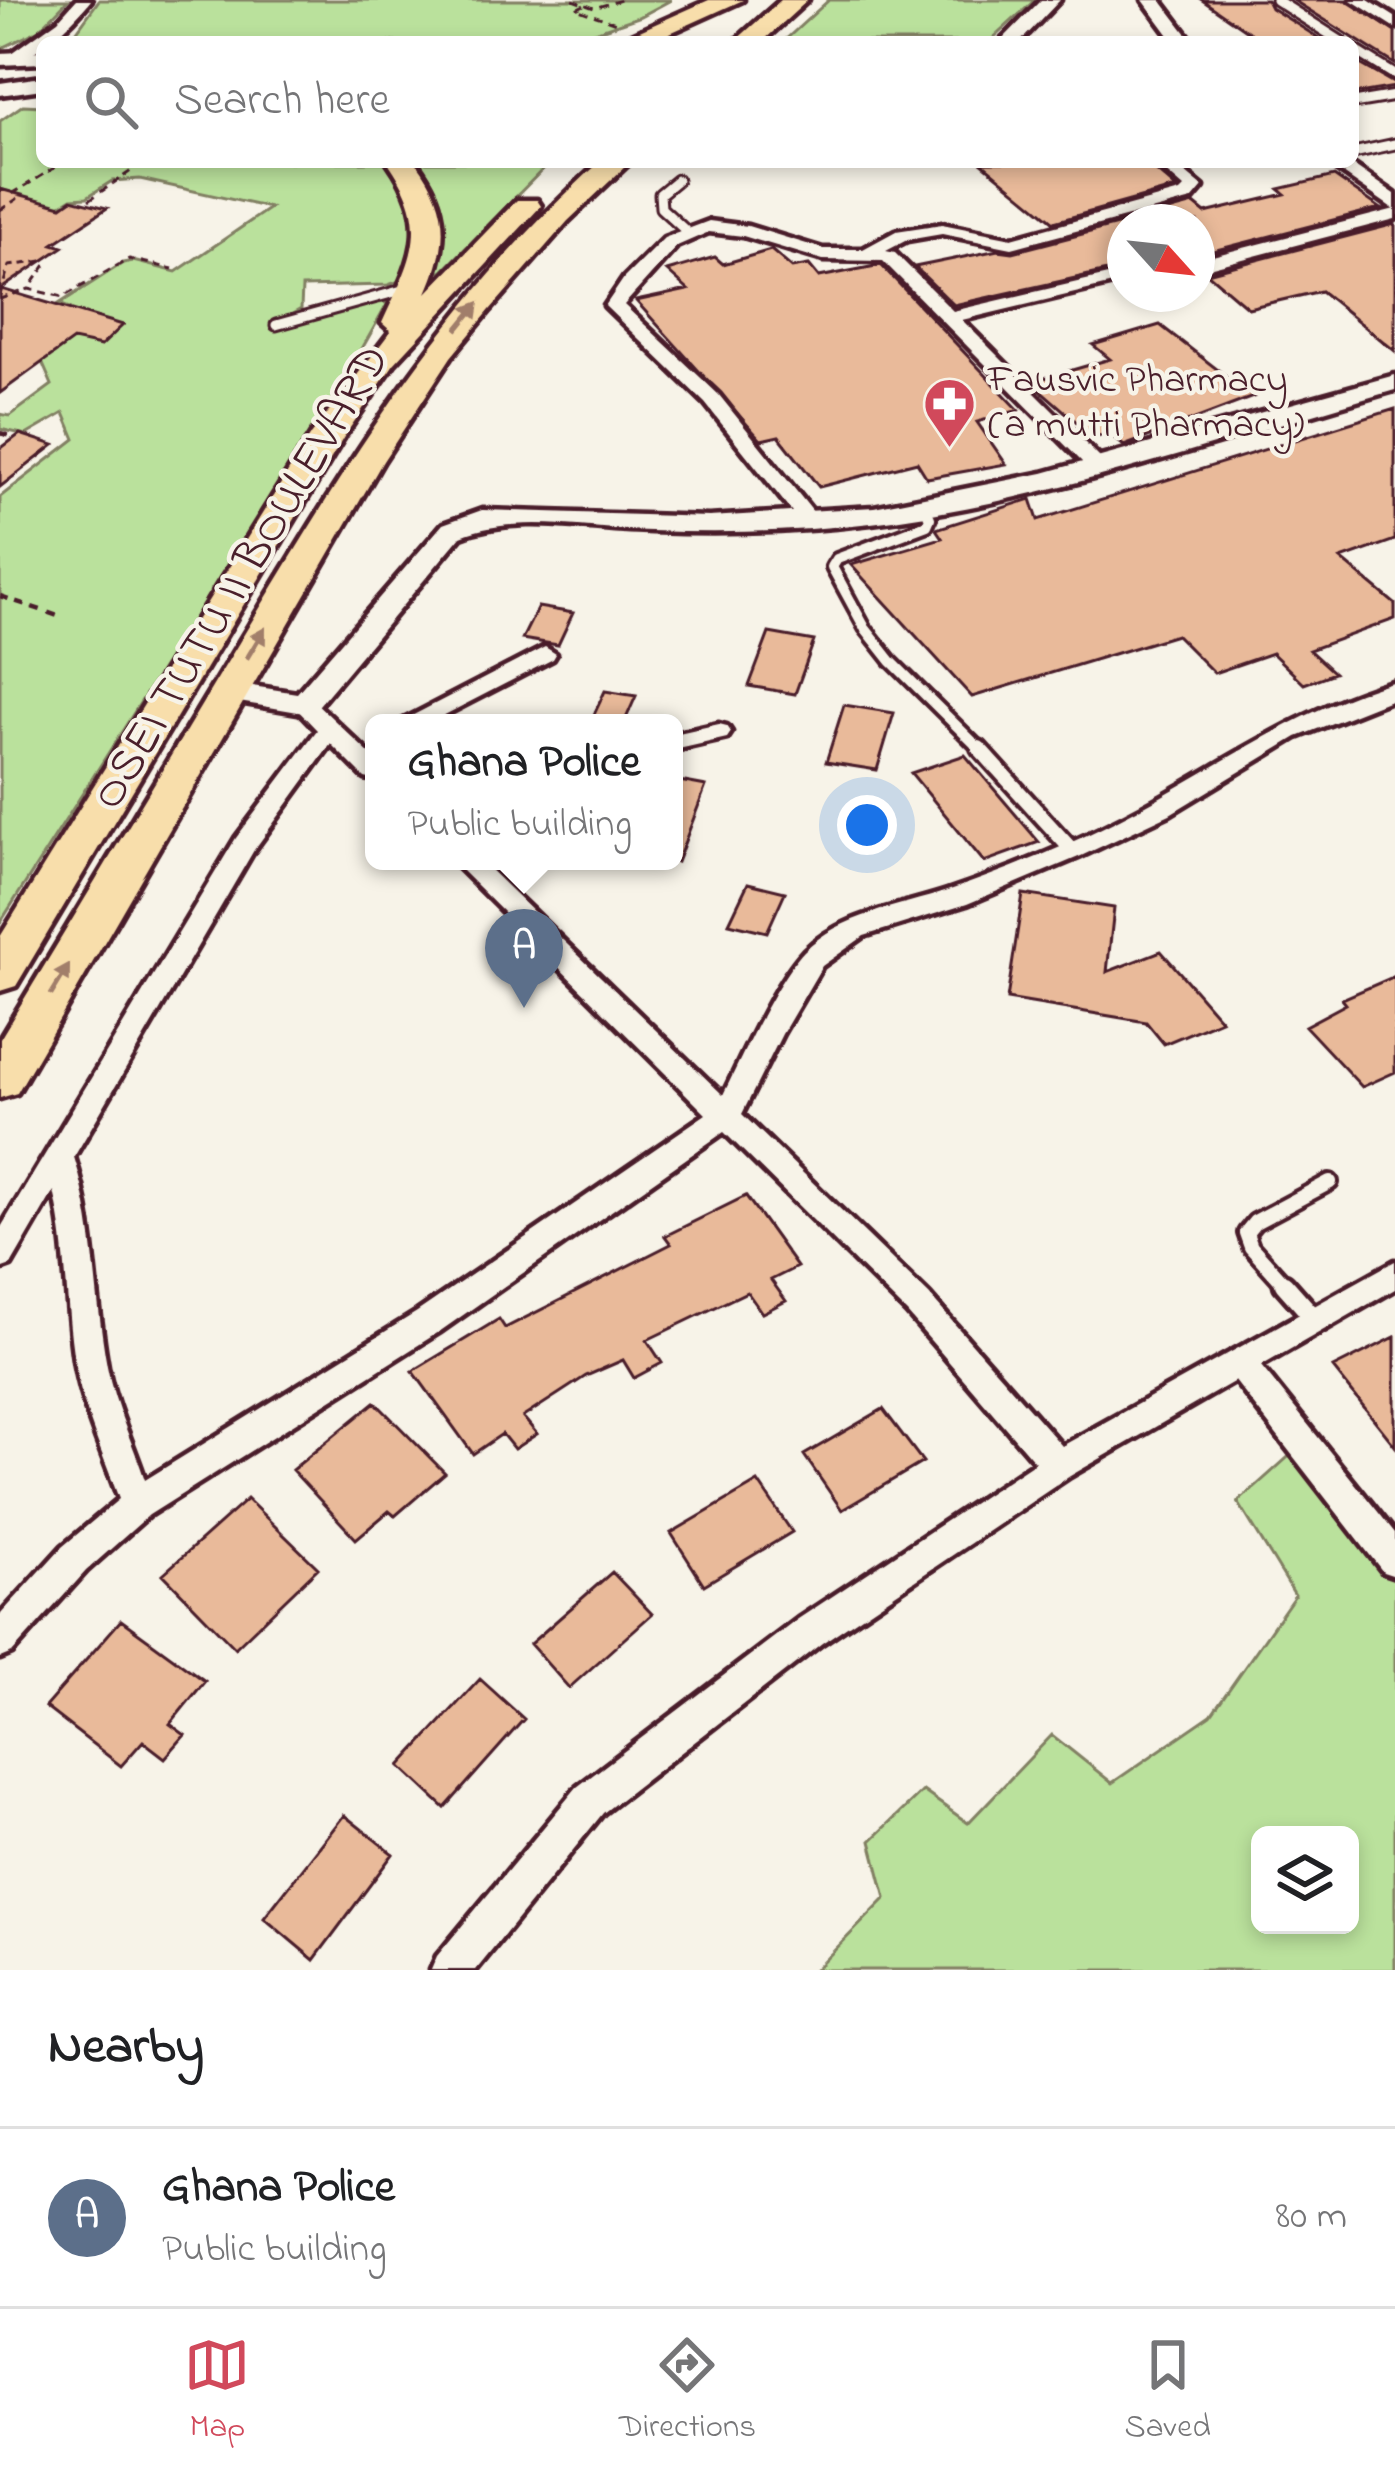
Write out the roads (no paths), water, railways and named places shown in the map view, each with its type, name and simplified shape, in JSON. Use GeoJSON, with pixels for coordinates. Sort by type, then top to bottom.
{"type":"FeatureCollection","features":[{"type":"Feature","properties":{"kind":"highway"},"geometry":{"type":"LineString","coordinates":[[627,34],[731,0]]}},
{"type":"Feature","properties":{"kind":"highway"},"geometry":{"type":"LineString","coordinates":[[721,30],[757,0]]}},
{"type":"Feature","properties":{"kind":"highway"},"geometry":{"type":"LineString","coordinates":[[754,36],[796,0]]}},
{"type":"Feature","properties":{"kind":"highway"},"geometry":{"type":"LineString","coordinates":[[383,357],[429,256],[434,226],[418,181],[407,168]]}},
{"type":"Feature","properties":{"kind":"highway","name":"OSEI TUTU II BOULEVARD"},"geometry":{"type":"LineString","coordinates":[[0,974],[285,502],[383,357],[566,168]]}},
{"type":"Feature","properties":{"kind":"highway","name":"OSEI TUTU II BOULEVARD"},"geometry":{"type":"LineString","coordinates":[[0,1080],[366,461],[439,352],[527,247],[610,168]]}},
{"type":"Feature","properties":{"kind":"street"},"geometry":{"type":"LineString","coordinates":[[41,36],[84,0]]}},
{"type":"Feature","properties":{"kind":"street"},"geometry":{"type":"LineString","coordinates":[[1015,36],[1051,0]]}},
{"type":"Feature","properties":{"kind":"street"},"geometry":{"type":"LineString","coordinates":[[1043,36],[1064,17],[1072,0]]}},
{"type":"Feature","properties":{"kind":"street"},"geometry":{"type":"LineString","coordinates":[[1152,0],[1179,36]]}},
{"type":"Feature","properties":{"kind":"street"},"geometry":{"type":"LineString","coordinates":[[1358,0],[1395,22]]}},
{"type":"Feature","properties":{"kind":"street"},"geometry":{"type":"LineString","coordinates":[[56,36],[63,22]]}},
{"type":"Feature","properties":{"kind":"street"},"geometry":{"type":"LineString","coordinates":[[8,57],[36,39]]}},
{"type":"Feature","properties":{"kind":"street"},"geometry":{"type":"LineString","coordinates":[[5,92],[36,84]]}},
{"type":"Feature","properties":{"kind":"street"},"geometry":{"type":"LineString","coordinates":[[868,253],[902,236],[942,229],[1012,242],[1186,196],[1194,187],[1170,168]]}},
{"type":"Feature","properties":{"kind":"street"},"geometry":{"type":"LineString","coordinates":[[1344,168],[1395,204]]}},
{"type":"Feature","properties":{"kind":"street"},"geometry":{"type":"LineString","coordinates":[[1215,261],[1395,214]]}},
{"type":"Feature","properties":{"kind":"street"},"geometry":{"type":"LineString","coordinates":[[807,518],[712,399],[614,306],[667,242],[685,230],[722,225],[765,234],[820,255],[889,257],[1098,467]]}},
{"type":"Feature","properties":{"kind":"street"},"geometry":{"type":"LineString","coordinates":[[949,317],[1107,280]]}},
{"type":"Feature","properties":{"kind":"street"},"geometry":{"type":"LineString","coordinates":[[304,704],[452,530],[470,520],[490,515],[658,526],[924,507],[1098,467],[1395,382]]}},
{"type":"Feature","properties":{"kind":"street"},"geometry":{"type":"LineString","coordinates":[[428,714],[545,654]]}},
{"type":"Feature","properties":{"kind":"street"},"geometry":{"type":"LineString","coordinates":[[0,1641],[74,1559],[136,1504],[428,1322],[727,1115],[770,1029],[813,959],[855,929],[958,897],[1072,850],[1160,808],[1288,731],[1395,689]]}},
{"type":"Feature","properties":{"kind":"street"},"geometry":{"type":"LineString","coordinates":[[227,691],[304,704],[330,729],[363,747]]}},
{"type":"Feature","properties":{"kind":"street"},"geometry":{"type":"LineString","coordinates":[[0,1256],[62,1159],[153,993],[244,844],[330,729]]}},
{"type":"Feature","properties":{"kind":"street"},"geometry":{"type":"LineString","coordinates":[[683,740],[719,732]]}},
{"type":"Feature","properties":{"kind":"street"},"geometry":{"type":"LineString","coordinates":[[474,870],[918,1304],[1058,1465]]}},
{"type":"Feature","properties":{"kind":"street"},"geometry":{"type":"LineString","coordinates":[[62,1159],[77,1224],[80,1297],[92,1373],[136,1504]]}},
{"type":"Feature","properties":{"kind":"street"},"geometry":{"type":"LineString","coordinates":[[451,1970],[590,1800],[810,1631],[1058,1465],[1395,1274]]}},
{"type":"Feature","properties":{"kind":"street"},"geometry":{"type":"LineString","coordinates":[[1239,1362],[1395,1561]]}},
{"type":"Feature","properties":{"kind":"lane"},"geometry":{"type":"LineString","coordinates":[[1276,0],[1333,36]]}},
{"type":"Feature","properties":{"kind":"lane"},"geometry":{"type":"LineString","coordinates":[[1359,53],[1395,76]]}},
{"type":"Feature","properties":{"kind":"lane"},"geometry":{"type":"LineString","coordinates":[[1359,103],[1395,96]]}},
{"type":"Feature","properties":{"kind":"lane"},"geometry":{"type":"LineString","coordinates":[[1359,152],[1395,144]]}},
{"type":"Feature","properties":{"kind":"lane"},"geometry":{"type":"LineString","coordinates":[[677,180],[660,194],[661,208],[685,230]]}},
{"type":"Feature","properties":{"kind":"lane"},"geometry":{"type":"LineString","coordinates":[[276,326],[413,287]]}},
{"type":"Feature","properties":{"kind":"lane"},"geometry":{"type":"LineString","coordinates":[[924,507],[930,518],[926,525],[837,559],[832,567],[866,628],[891,661],[944,710],[1072,850]]}},
{"type":"Feature","properties":{"kind":"lane"},"geometry":{"type":"LineString","coordinates":[[1316,1319],[1251,1247],[1246,1233],[1255,1222],[1330,1181]]}},
{"type":"Feature","properties":{"kind":"place","name":"Fausvic Pharmacy (a mutti Pharmacy)"},"geometry":{"type":"Point","coordinates":[949,449]}},
{"type":"Feature","properties":{"kind":"place","name":"Ghana Police"},"geometry":{"type":"Point","coordinates":[524,1008]}}]}
